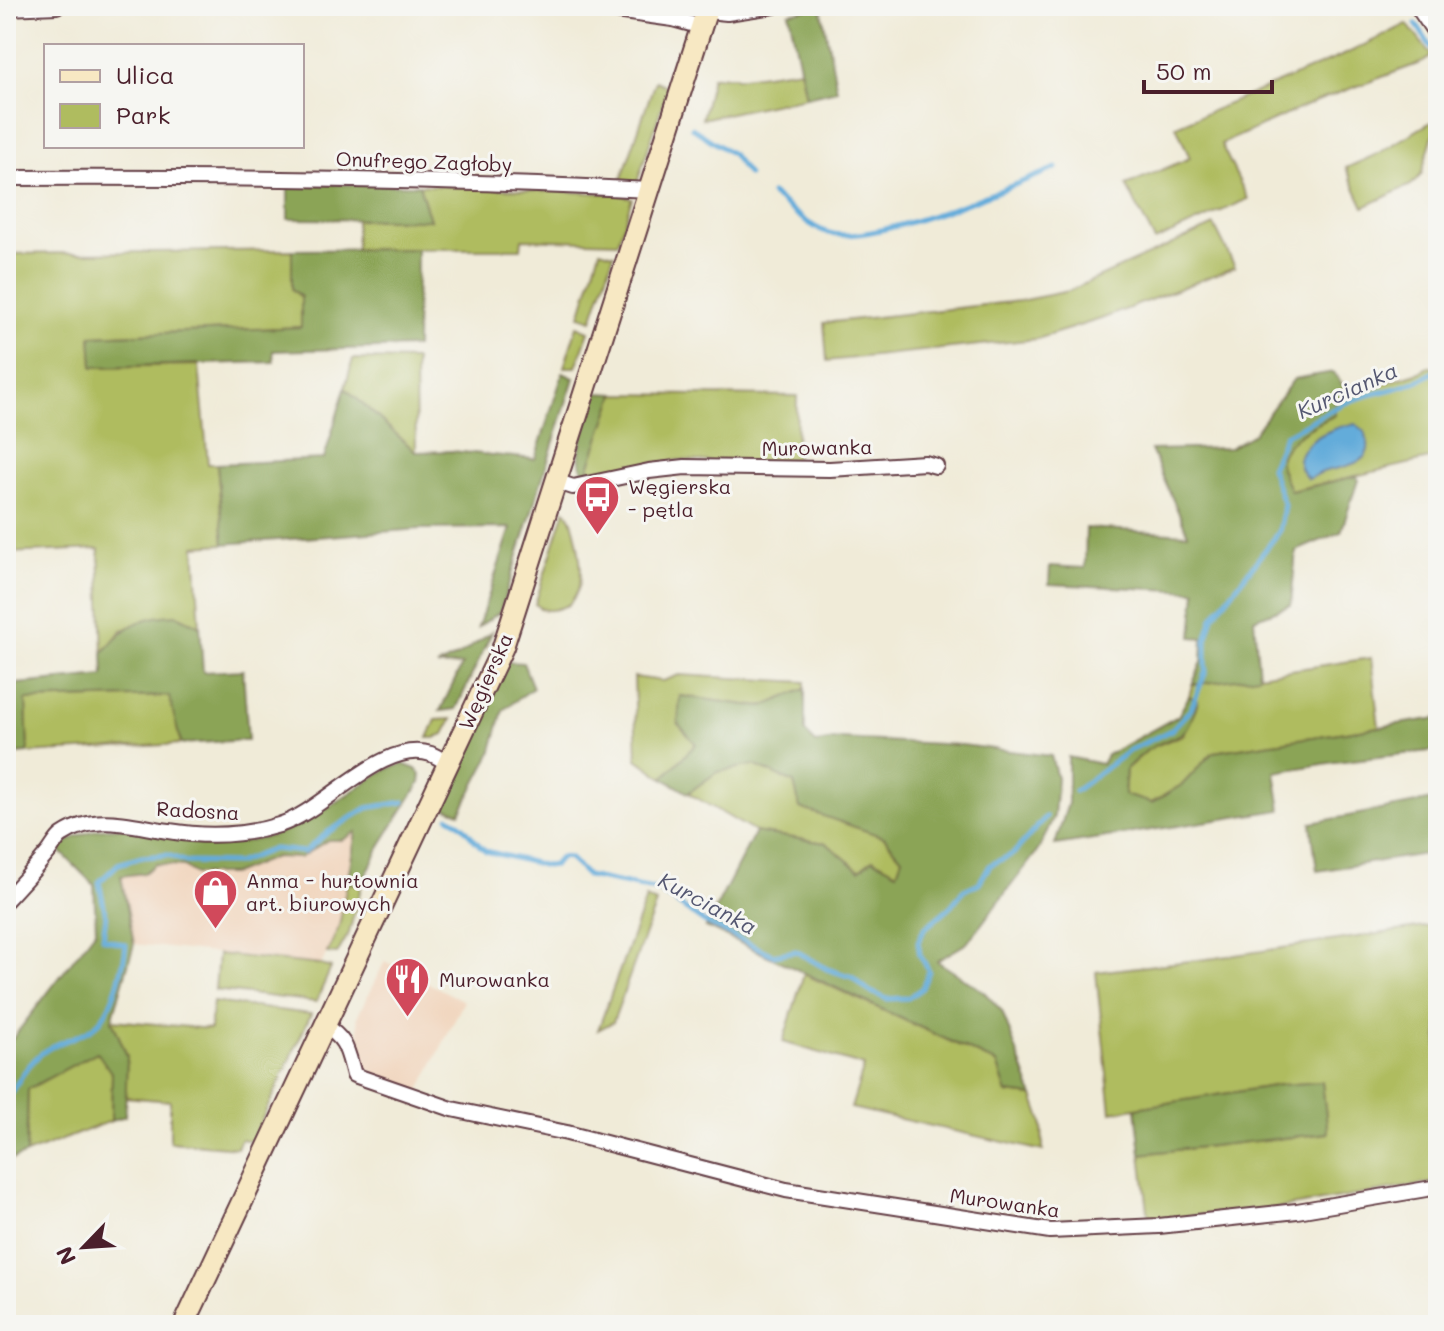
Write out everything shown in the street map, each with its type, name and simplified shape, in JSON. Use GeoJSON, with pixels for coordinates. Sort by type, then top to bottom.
{"type":"FeatureCollection","features":[{"type":"Feature","properties":{"kind":"main road","name":"Węgierska"},"geometry":{"type":"LineString","coordinates":[[184,1325],[503,647],[706,14]]}},
{"type":"Feature","properties":{"kind":"street"},"geometry":{"type":"LineString","coordinates":[[6,8],[57,6]]}},
{"type":"Feature","properties":{"kind":"street"},"geometry":{"type":"LineString","coordinates":[[580,6],[673,19],[774,6]]}},
{"type":"Feature","properties":{"kind":"street"},"geometry":{"type":"LineString","coordinates":[[1417,6],[1438,37]]}},
{"type":"Feature","properties":{"kind":"street","name":"Onufrego Zagłoby"},"geometry":{"type":"LineString","coordinates":[[6,178],[310,177],[649,190]]}},
{"type":"Feature","properties":{"kind":"street","name":"Murowanka"},"geometry":{"type":"LineString","coordinates":[[558,482],[573,487],[685,467],[807,470],[925,463],[936,466]]}},
{"type":"Feature","properties":{"kind":"street","name":"Radosna"},"geometry":{"type":"LineString","coordinates":[[6,900],[44,859],[59,836],[76,829],[119,821],[189,833],[258,831],[306,813],[361,774],[390,758],[404,754],[429,754],[447,763]]}},
{"type":"Feature","properties":{"kind":"street","name":"Murowanka"},"geometry":{"type":"LineString","coordinates":[[323,1025],[346,1043],[354,1075],[439,1105],[567,1133],[786,1190],[1050,1231],[1159,1226],[1281,1213],[1438,1187]]}},
{"type":"Feature","properties":{"kind":"shaded area"},"geometry":{"type":"Polygon","coordinates":[[[357,831],[339,927],[321,965],[134,944],[120,876],[144,873],[156,864],[233,874],[275,857],[299,858],[328,840],[342,840],[357,831]]]}},
{"type":"Feature","properties":{"kind":"shaded area"},"geometry":{"type":"Polygon","coordinates":[[[385,961],[464,1001],[419,1092],[375,1074],[362,1065],[357,1017],[385,961]]]}},
{"type":"Feature","properties":{"kind":"green space"},"geometry":{"type":"Polygon","coordinates":[[[821,6],[837,90],[806,97],[789,13],[821,6]]]}},
{"type":"Feature","properties":{"kind":"green space"},"geometry":{"type":"Polygon","coordinates":[[[1407,24],[1432,56],[1317,101],[1221,144],[1248,199],[1155,241],[1126,185],[1190,158],[1176,126],[1346,54],[1407,24]]]}},
{"type":"Feature","properties":{"kind":"green space"},"geometry":{"type":"Polygon","coordinates":[[[800,69],[806,97],[702,119],[712,77],[736,78],[800,69]]]}},
{"type":"Feature","properties":{"kind":"green space"},"geometry":{"type":"Polygon","coordinates":[[[655,81],[668,87],[636,186],[620,184],[655,81]]]}},
{"type":"Feature","properties":{"kind":"green space"},"geometry":{"type":"Polygon","coordinates":[[[1438,118],[1421,175],[1411,185],[1364,207],[1346,168],[1375,155],[1438,118]]]}},
{"type":"Feature","properties":{"kind":"green space"},"geometry":{"type":"Polygon","coordinates":[[[288,184],[419,185],[430,220],[288,219],[288,184]]]}},
{"type":"Feature","properties":{"kind":"green space"},"geometry":{"type":"Polygon","coordinates":[[[419,185],[616,194],[632,198],[618,242],[522,239],[521,249],[356,249],[356,220],[430,220],[419,185]]]}},
{"type":"Feature","properties":{"kind":"green space"},"geometry":{"type":"Polygon","coordinates":[[[1214,225],[1235,267],[1101,319],[1037,339],[827,361],[824,323],[1019,301],[1069,291],[1214,225]]]}},
{"type":"Feature","properties":{"kind":"green space"},"geometry":{"type":"Polygon","coordinates":[[[417,249],[416,347],[273,351],[274,362],[93,367],[91,336],[301,327],[301,297],[292,289],[292,250],[417,249]]]}},
{"type":"Feature","properties":{"kind":"green space"},"geometry":{"type":"Polygon","coordinates":[[[292,250],[292,289],[301,297],[301,327],[91,336],[94,367],[199,365],[208,464],[217,464],[224,544],[195,546],[200,626],[177,615],[122,630],[103,653],[99,549],[6,553],[6,254],[292,250]]]}},
{"type":"Feature","properties":{"kind":"green space"},"geometry":{"type":"Polygon","coordinates":[[[600,250],[614,254],[592,320],[580,316],[600,250]]]}},
{"type":"Feature","properties":{"kind":"green space"},"geometry":{"type":"Polygon","coordinates":[[[577,326],[589,331],[576,367],[564,367],[577,326]]]}},
{"type":"Feature","properties":{"kind":"green space"},"geometry":{"type":"Polygon","coordinates":[[[353,359],[415,360],[416,452],[345,388],[353,359]]]}},
{"type":"Feature","properties":{"kind":"green space"},"geometry":{"type":"Polygon","coordinates":[[[1429,366],[1438,371],[1438,457],[1290,491],[1281,467],[1283,452],[1303,433],[1335,415],[1335,399],[1420,372],[1429,366]]]}},
{"type":"Feature","properties":{"kind":"green space"},"geometry":{"type":"Polygon","coordinates":[[[1333,372],[1349,394],[1335,399],[1335,415],[1288,445],[1280,460],[1281,467],[1291,491],[1357,476],[1358,480],[1341,532],[1296,551],[1291,605],[1254,619],[1259,676],[1192,685],[1202,662],[1203,638],[1192,637],[1196,591],[1049,584],[1050,566],[1085,568],[1086,528],[1188,534],[1151,450],[1229,448],[1253,434],[1294,379],[1333,372]]]}},
{"type":"Feature","properties":{"kind":"green space"},"geometry":{"type":"Polygon","coordinates":[[[563,373],[574,378],[500,612],[478,627],[511,528],[420,529],[224,544],[217,464],[324,459],[345,388],[416,452],[451,451],[535,459],[563,373]]]}},
{"type":"Feature","properties":{"kind":"green space"},"geometry":{"type":"Polygon","coordinates":[[[597,393],[615,394],[588,470],[649,464],[607,476],[592,476],[583,470],[580,447],[597,393]]]}},
{"type":"Feature","properties":{"kind":"green space"},"geometry":{"type":"Polygon","coordinates":[[[615,394],[797,396],[796,466],[680,460],[588,470],[615,394]]]}},
{"type":"Feature","properties":{"kind":"green space"},"geometry":{"type":"Polygon","coordinates":[[[565,510],[578,544],[580,583],[568,605],[547,610],[535,604],[565,510]]]}},
{"type":"Feature","properties":{"kind":"green space"},"geometry":{"type":"Polygon","coordinates":[[[177,615],[200,626],[203,672],[243,670],[248,740],[181,744],[169,696],[26,700],[28,753],[6,755],[6,685],[104,676],[103,653],[119,635],[143,620],[177,615]]]}},
{"type":"Feature","properties":{"kind":"green space"},"geometry":{"type":"Polygon","coordinates":[[[492,632],[456,709],[440,711],[462,665],[437,666],[458,656],[492,632]]]}},
{"type":"Feature","properties":{"kind":"green space"},"geometry":{"type":"Polygon","coordinates":[[[1371,658],[1379,727],[1214,752],[1183,784],[1151,803],[1124,795],[1126,769],[1150,748],[1183,735],[1198,701],[1189,696],[1192,685],[1371,658]]]}},
{"type":"Feature","properties":{"kind":"green space"},"geometry":{"type":"Polygon","coordinates":[[[507,662],[523,663],[533,688],[503,710],[491,754],[460,813],[441,806],[507,662]]]}},
{"type":"Feature","properties":{"kind":"green space"},"geometry":{"type":"Polygon","coordinates":[[[679,675],[805,682],[805,689],[762,707],[680,696],[696,744],[663,778],[637,759],[634,677],[663,681],[679,675]]]}},
{"type":"Feature","properties":{"kind":"green space"},"geometry":{"type":"Polygon","coordinates":[[[805,689],[805,732],[816,743],[841,739],[962,745],[1051,756],[1057,778],[1054,816],[1039,849],[967,943],[937,961],[983,991],[1002,1011],[1033,1096],[1007,1093],[997,1063],[706,927],[755,832],[826,843],[859,870],[873,859],[897,872],[902,858],[884,837],[800,808],[794,783],[754,765],[717,772],[688,793],[663,778],[696,744],[678,724],[680,696],[761,707],[805,689]]]}},
{"type":"Feature","properties":{"kind":"green space"},"geometry":{"type":"Polygon","coordinates":[[[170,696],[181,744],[28,753],[26,700],[170,696]]]}},
{"type":"Feature","properties":{"kind":"green space"},"geometry":{"type":"Polygon","coordinates":[[[1189,696],[1198,701],[1190,724],[1182,734],[1148,750],[1126,769],[1124,795],[1152,803],[1183,784],[1213,752],[1438,718],[1438,750],[1275,772],[1281,810],[1055,845],[1068,803],[1068,757],[1102,764],[1107,755],[1178,716],[1189,696]]]}},
{"type":"Feature","properties":{"kind":"green space"},"geometry":{"type":"Polygon","coordinates":[[[452,719],[444,734],[428,738],[436,720],[452,719]]]}},
{"type":"Feature","properties":{"kind":"green space"},"geometry":{"type":"Polygon","coordinates":[[[403,764],[416,769],[421,775],[420,783],[381,844],[362,884],[347,883],[356,832],[342,840],[328,840],[299,858],[275,857],[233,874],[195,874],[184,866],[156,864],[144,873],[121,876],[134,944],[112,1020],[127,1056],[125,1116],[111,1121],[112,1074],[97,1052],[28,1089],[26,1154],[6,1162],[6,1047],[96,930],[94,885],[58,849],[81,835],[105,829],[130,828],[233,842],[259,839],[293,827],[387,769],[403,764]]]}},
{"type":"Feature","properties":{"kind":"green space"},"geometry":{"type":"Polygon","coordinates":[[[754,765],[794,783],[801,808],[884,837],[902,858],[897,873],[859,870],[826,843],[755,832],[688,793],[717,772],[754,765]]]}},
{"type":"Feature","properties":{"kind":"green space"},"geometry":{"type":"Polygon","coordinates":[[[1438,799],[1438,852],[1317,871],[1311,823],[1438,799]]]}},
{"type":"Feature","properties":{"kind":"green space"},"geometry":{"type":"Polygon","coordinates":[[[347,883],[362,884],[349,933],[337,954],[327,953],[339,927],[347,883]]]}},
{"type":"Feature","properties":{"kind":"green space"},"geometry":{"type":"Polygon","coordinates":[[[646,898],[656,903],[613,1022],[598,1030],[646,898]]]}},
{"type":"Feature","properties":{"kind":"green space"},"geometry":{"type":"Polygon","coordinates":[[[1438,925],[1438,1182],[1279,1208],[1149,1219],[1141,1154],[1328,1133],[1322,1082],[1279,1085],[1111,1112],[1096,972],[1438,925]]]}},
{"type":"Feature","properties":{"kind":"green space"},"geometry":{"type":"Polygon","coordinates":[[[218,954],[331,968],[316,1002],[215,990],[218,954]]]}},
{"type":"Feature","properties":{"kind":"green space"},"geometry":{"type":"Polygon","coordinates":[[[804,974],[997,1063],[1007,1093],[1033,1096],[1042,1122],[1043,1151],[851,1108],[864,1066],[783,1042],[804,974]]]}},
{"type":"Feature","properties":{"kind":"green space"},"geometry":{"type":"Polygon","coordinates":[[[213,1002],[311,1014],[252,1141],[241,1139],[237,1148],[170,1142],[170,1101],[125,1097],[127,1056],[112,1020],[210,1029],[213,1002]]]}},
{"type":"Feature","properties":{"kind":"green space"},"geometry":{"type":"Polygon","coordinates":[[[98,1051],[112,1074],[111,1121],[26,1154],[28,1089],[98,1051]]]}},
{"type":"Feature","properties":{"kind":"green space"},"geometry":{"type":"Polygon","coordinates":[[[1322,1082],[1328,1133],[1141,1154],[1136,1108],[1279,1085],[1322,1082]]]}},
{"type":"Feature","properties":{"kind":"water"},"geometry":{"type":"Polygon","coordinates":[[[1355,424],[1363,430],[1367,439],[1368,447],[1362,459],[1308,479],[1300,469],[1299,459],[1303,450],[1321,435],[1355,424]]]}},
{"type":"Feature","properties":{"kind":"waterway"},"geometry":{"type":"LineString","coordinates":[[1400,6],[1405,10]]}},
{"type":"Feature","properties":{"kind":"waterway"},"geometry":{"type":"LineString","coordinates":[[1416,24],[1431,47]]}},
{"type":"Feature","properties":{"kind":"waterway"},"geometry":{"type":"LineString","coordinates":[[692,128],[732,154],[748,175]]}},
{"type":"Feature","properties":{"kind":"waterway"},"geometry":{"type":"LineString","coordinates":[[771,194],[824,231],[854,235],[944,212],[1056,168]]}},
{"type":"Feature","properties":{"kind":"waterway","name":"Kurcianka"},"geometry":{"type":"LineString","coordinates":[[1075,791],[1130,750],[1171,730],[1191,709],[1206,671],[1206,640],[1213,617],[1279,532],[1284,505],[1271,468],[1285,435],[1348,402],[1406,385],[1438,369]]}},
{"type":"Feature","properties":{"kind":"waterway","name":"Kurcianka"},"geometry":{"type":"LineString","coordinates":[[6,1103],[23,1074],[39,1055],[95,1026],[110,1005],[121,974],[126,945],[103,938],[106,916],[99,882],[118,864],[142,857],[168,855],[186,862],[237,863],[273,849],[304,852],[328,832],[367,808],[404,802]]}},
{"type":"Feature","properties":{"kind":"waterway","name":"Kurcianka"},"geometry":{"type":"LineString","coordinates":[[449,817],[461,824],[486,851],[546,866],[554,865],[561,857],[569,858],[587,876],[658,890],[704,922],[773,955],[796,951],[827,969],[852,977],[869,991],[887,999],[908,998],[922,988],[929,971],[920,955],[918,942],[924,929],[964,890],[979,883],[990,865],[1013,854],[1046,817]]}},
{"type":"Feature","properties":{"kind":"place","name":"Węgierska - pętla"},"geometry":{"type":"Point","coordinates":[597,536]}},
{"type":"Feature","properties":{"kind":"place","name":"Anma - hurtownia art. biurowych"},"geometry":{"type":"Point","coordinates":[215,930]}},
{"type":"Feature","properties":{"kind":"place","name":"Murowanka"},"geometry":{"type":"Point","coordinates":[408,1018]}}]}
